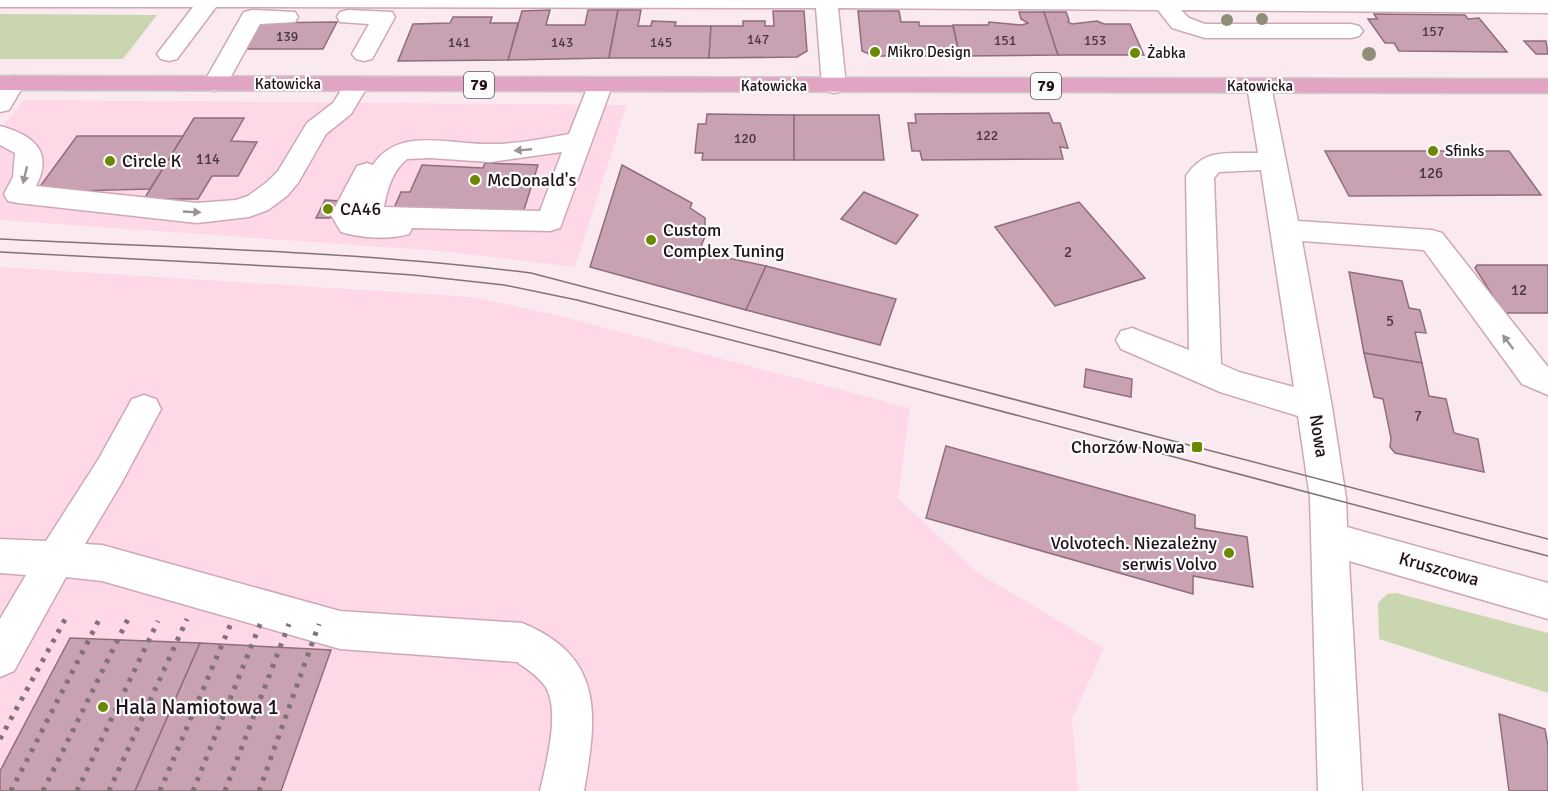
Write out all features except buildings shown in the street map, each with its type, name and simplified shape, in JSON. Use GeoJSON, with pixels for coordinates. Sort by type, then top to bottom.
{"type":"FeatureCollection","features":[{"type":"Feature","properties":{"kind":"main road","name":"Katowicka"},"geometry":{"type":"LineString","coordinates":[[7,83],[600,86],[1548,86]]}},
{"type":"Feature","properties":{"kind":"street"},"geometry":{"type":"LineString","coordinates":[[0,0],[1222,2],[1548,6]]}},
{"type":"Feature","properties":{"kind":"street"},"geometry":{"type":"LineString","coordinates":[[169,54],[210,0]]}},
{"type":"Feature","properties":{"kind":"street"},"geometry":{"type":"LineString","coordinates":[[826,1],[834,86]]}},
{"type":"Feature","properties":{"kind":"street"},"geometry":{"type":"LineString","coordinates":[[1165,3],[1175,21],[1188,28],[1205,31],[1351,31]]}},
{"type":"Feature","properties":{"kind":"street"},"geometry":{"type":"LineString","coordinates":[[215,84],[252,17],[384,17],[364,54]]}},
{"type":"Feature","properties":{"kind":"street"},"geometry":{"type":"LineString","coordinates":[[0,104],[7,83]]}},
{"type":"Feature","properties":{"kind":"street"},"geometry":{"type":"LineString","coordinates":[[0,134],[28,149],[27,177],[18,194],[197,213],[239,210],[258,203],[277,189],[288,177],[316,129],[342,108],[357,84]]}},
{"type":"Feature","properties":{"kind":"street"},"geometry":{"type":"LineString","coordinates":[[580,140],[550,147],[489,153],[414,150],[384,153],[369,168],[345,215],[351,225],[519,232],[550,221],[580,140],[600,86]]}},
{"type":"Feature","properties":{"kind":"street","name":"Nowa"},"geometry":{"type":"LineString","coordinates":[[1259,86],[1286,230],[1328,498],[1340,791]]}},
{"type":"Feature","properties":{"kind":"street"},"geometry":{"type":"LineString","coordinates":[[1205,371],[1200,176],[1212,163],[1273,161]]}},
{"type":"Feature","properties":{"kind":"street"},"geometry":{"type":"LineString","coordinates":[[1286,230],[1432,240],[1533,375],[1548,382]]}},
{"type":"Feature","properties":{"kind":"street"},"geometry":{"type":"LineString","coordinates":[[1132,340],[1232,383],[1315,407]]}},
{"type":"Feature","properties":{"kind":"street"},"geometry":{"type":"LineString","coordinates":[[0,657],[144,409]]}},
{"type":"Feature","properties":{"kind":"street","name":"Kruszcowa"},"geometry":{"type":"LineString","coordinates":[[1329,539],[1393,555],[1548,601]]}},
{"type":"Feature","properties":{"kind":"street"},"geometry":{"type":"LineString","coordinates":[[0,556],[102,563],[340,630],[522,643],[542,652],[566,681],[573,709],[570,746],[562,791]]}},
{"type":"Feature","properties":{"kind":"shaded area"},"geometry":{"type":"Polygon","coordinates":[[[24,100],[627,105],[575,267],[440,251],[0,220],[0,130],[24,100]]]}},
{"type":"Feature","properties":{"kind":"shaded area"},"geometry":{"type":"Polygon","coordinates":[[[0,267],[473,297],[556,315],[910,408],[898,498],[978,573],[1104,648],[1072,719],[1078,791],[0,791],[0,267]]]}},
{"type":"Feature","properties":{"kind":"green space"},"geometry":{"type":"Polygon","coordinates":[[[0,14],[157,15],[123,59],[0,59],[0,14]]]}},
{"type":"Feature","properties":{"kind":"green space"},"geometry":{"type":"Polygon","coordinates":[[[1396,593],[1548,633],[1548,693],[1379,639],[1378,603],[1387,594],[1396,593]]]}},
{"type":"Feature","properties":{"kind":"tram line"},"geometry":{"type":"LineString","coordinates":[[0,239],[332,255],[531,273],[1548,539]]}},
{"type":"Feature","properties":{"kind":"tram line"},"geometry":{"type":"LineString","coordinates":[[0,252],[326,269],[413,275],[504,285],[577,300],[774,351],[1548,556]]}},
{"type":"Feature","properties":{"kind":"railway"},"geometry":{"type":"LineString","coordinates":[[0,739],[68,614]]}},
{"type":"Feature","properties":{"kind":"railway"},"geometry":{"type":"LineString","coordinates":[[11,791],[101,616]]}},
{"type":"Feature","properties":{"kind":"railway"},"geometry":{"type":"LineString","coordinates":[[43,791],[129,617]]}},
{"type":"Feature","properties":{"kind":"railway"},"geometry":{"type":"LineString","coordinates":[[109,791],[187,619]]}},
{"type":"Feature","properties":{"kind":"railway"},"geometry":{"type":"LineString","coordinates":[[77,791],[158,621]]}},
{"type":"Feature","properties":{"kind":"railway"},"geometry":{"type":"LineString","coordinates":[[160,791],[232,621]]}},
{"type":"Feature","properties":{"kind":"railway"},"geometry":{"type":"LineString","coordinates":[[193,791],[261,622]]}},
{"type":"Feature","properties":{"kind":"railway"},"geometry":{"type":"LineString","coordinates":[[225,791],[289,624]]}},
{"type":"Feature","properties":{"kind":"railway"},"geometry":{"type":"LineString","coordinates":[[259,791],[319,624]]}},
{"type":"Feature","properties":{"kind":"place","name":"Mikro Design"},"geometry":{"type":"Point","coordinates":[875,52]}},
{"type":"Feature","properties":{"kind":"place","name":"Żabka"},"geometry":{"type":"Point","coordinates":[1135,53]}},
{"type":"Feature","properties":{"kind":"place","name":"Sfinks"},"geometry":{"type":"Point","coordinates":[1433,151]}},
{"type":"Feature","properties":{"kind":"place","name":"Circle K"},"geometry":{"type":"Point","coordinates":[110,161]}},
{"type":"Feature","properties":{"kind":"place","name":"McDonald's"},"geometry":{"type":"Point","coordinates":[475,180]}},
{"type":"Feature","properties":{"kind":"place","name":"CA46"},"geometry":{"type":"Point","coordinates":[328,209]}},
{"type":"Feature","properties":{"kind":"place","name":"Custom Complex Tuning"},"geometry":{"type":"Point","coordinates":[651,240]}},
{"type":"Feature","properties":{"kind":"place","name":"Chorzów Nowa"},"geometry":{"type":"Point","coordinates":[1197,447]}},
{"type":"Feature","properties":{"kind":"place","name":"Volvotech. Niezależny serwis Volvo"},"geometry":{"type":"Point","coordinates":[1229,553]}},
{"type":"Feature","properties":{"kind":"place","name":"Hala Namiotowa 1"},"geometry":{"type":"Point","coordinates":[103,707]}}]}
